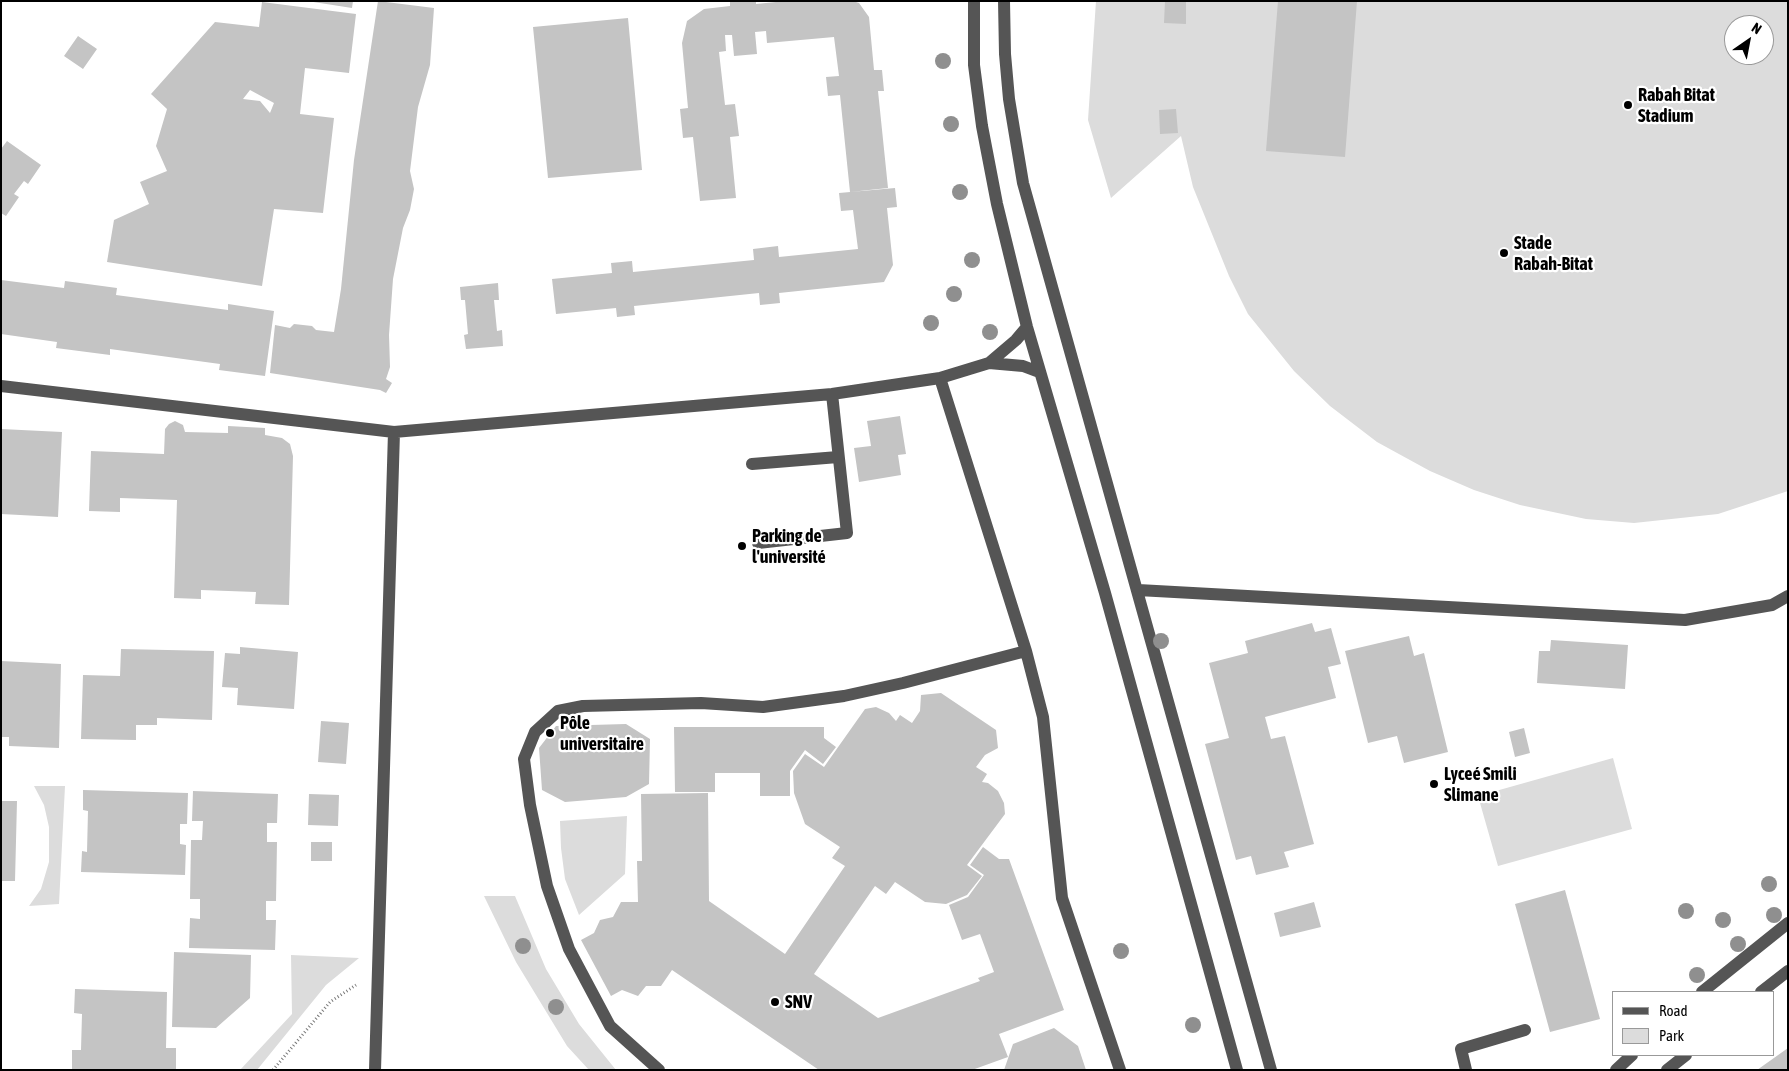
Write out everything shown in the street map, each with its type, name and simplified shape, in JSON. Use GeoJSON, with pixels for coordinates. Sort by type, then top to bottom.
{"type":"FeatureCollection","features":[{"type":"Feature","properties":{"kind":"street"},"geometry":{"type":"LineString","coordinates":[[974,1],[974,65],[982,126],[997,204],[1026,327],[1105,593],[1237,1070]]}},
{"type":"Feature","properties":{"kind":"street"},"geometry":{"type":"LineString","coordinates":[[1004,1],[1005,54],[1009,99],[1023,183],[1046,272],[1138,590],[1271,1070]]}},
{"type":"Feature","properties":{"kind":"street"},"geometry":{"type":"LineString","coordinates":[[989,363],[1016,340],[1026,327]]}},
{"type":"Feature","properties":{"kind":"street"},"geometry":{"type":"LineString","coordinates":[[1,386],[394,432],[832,394],[940,378],[989,363],[1023,366],[1039,372]]}},
{"type":"Feature","properties":{"kind":"street"},"geometry":{"type":"LineString","coordinates":[[940,378],[1026,651],[1043,717],[1062,898],[1120,1070]]}},
{"type":"Feature","properties":{"kind":"street"},"geometry":{"type":"LineString","coordinates":[[758,543],[846,533],[832,394]]}},
{"type":"Feature","properties":{"kind":"street"},"geometry":{"type":"LineString","coordinates":[[375,1070],[394,432]]}},
{"type":"Feature","properties":{"kind":"street"},"geometry":{"type":"LineString","coordinates":[[752,464],[838,457]]}},
{"type":"Feature","properties":{"kind":"street"},"geometry":{"type":"LineString","coordinates":[[1138,590],[1685,620],[1772,604],[1788,596]]}},
{"type":"Feature","properties":{"kind":"street"},"geometry":{"type":"LineString","coordinates":[[659,1070],[610,1026],[569,949],[547,886],[530,805],[524,759],[535,732],[558,711],[575,708],[617,704],[701,703],[772,706],[844,696],[903,684],[1026,651]]}},
{"type":"Feature","properties":{"kind":"street"},"geometry":{"type":"LineString","coordinates":[[1703,991],[1788,923]]}},
{"type":"Feature","properties":{"kind":"street"},"geometry":{"type":"LineString","coordinates":[[1762,991],[1788,971]]}},
{"type":"Feature","properties":{"kind":"street"},"geometry":{"type":"LineString","coordinates":[[1466,1070],[1461,1049],[1525,1030]]}},
{"type":"Feature","properties":{"kind":"street"},"geometry":{"type":"LineString","coordinates":[[1616,1070],[1631,1056]]}},
{"type":"Feature","properties":{"kind":"street"},"geometry":{"type":"LineString","coordinates":[[1667,1070],[1685,1056]]}},
{"type":"Feature","properties":{"kind":"path"},"geometry":{"type":"LineString","coordinates":[[274,1070],[330,1002],[377,971]]}},
{"type":"Feature","properties":{"kind":"green space","name":"Stade Rabah-Bitat"},"geometry":{"type":"Polygon","coordinates":[[[1096,1],[1788,1],[1788,491],[1718,514],[1634,523],[1586,519],[1520,505],[1474,490],[1430,471],[1377,442],[1330,406],[1294,371],[1248,314],[1229,276],[1193,187],[1181,136],[1111,198],[1088,120],[1096,1]]]}},
{"type":"Feature","properties":{"kind":"green space"},"geometry":{"type":"Polygon","coordinates":[[[1613,758],[1632,829],[1498,866],[1478,796],[1613,758]]]}},
{"type":"Feature","properties":{"kind":"green space"},"geometry":{"type":"Polygon","coordinates":[[[34,786],[65,786],[59,904],[29,906],[41,889],[49,862],[49,827],[44,805],[34,786]]]}},
{"type":"Feature","properties":{"kind":"green space"},"geometry":{"type":"Polygon","coordinates":[[[627,816],[625,874],[579,915],[565,879],[560,821],[627,816]]]}},
{"type":"Feature","properties":{"kind":"green space"},"geometry":{"type":"Polygon","coordinates":[[[484,896],[515,896],[546,969],[579,1024],[616,1070],[589,1070],[567,1046],[516,962],[484,896]]]}},
{"type":"Feature","properties":{"kind":"green space"},"geometry":{"type":"Polygon","coordinates":[[[291,955],[359,958],[326,985],[257,1070],[240,1070],[292,1014],[291,955]]]}},
{"type":"Feature","properties":{"kind":"building"},"geometry":{"type":"Polygon","coordinates":[[[307,1],[353,1],[352,8],[307,1]]]}},
{"type":"Feature","properties":{"kind":"building"},"geometry":{"type":"Polygon","coordinates":[[[378,1],[434,8],[430,65],[418,107],[410,171],[414,189],[410,210],[403,228],[393,279],[389,335],[390,367],[386,379],[392,383],[386,393],[380,390],[270,373],[275,325],[290,328],[294,324],[312,326],[316,330],[334,332],[341,289],[354,160],[378,1]]]}},
{"type":"Feature","properties":{"kind":"building"},"geometry":{"type":"Polygon","coordinates":[[[730,1],[756,1],[756,4],[786,1],[853,1],[859,3],[869,17],[874,70],[882,70],[884,91],[878,91],[888,188],[850,192],[840,95],[828,96],[826,77],[839,76],[834,37],[767,43],[766,31],[755,32],[757,54],[734,56],[732,35],[725,35],[726,51],[719,52],[725,105],[735,104],[739,136],[730,137],[736,198],[700,201],[693,137],[683,138],[680,109],[688,108],[682,43],[687,21],[704,9],[730,6],[730,1]]]}},
{"type":"Feature","properties":{"kind":"building"},"geometry":{"type":"Polygon","coordinates":[[[1165,1],[1186,1],[1186,24],[1164,23],[1165,1]]]}},
{"type":"Feature","properties":{"kind":"building"},"geometry":{"type":"Polygon","coordinates":[[[1278,1],[1357,1],[1345,157],[1266,151],[1278,1]]]}},
{"type":"Feature","properties":{"kind":"building"},"geometry":{"type":"Polygon","coordinates":[[[262,2],[356,14],[349,73],[305,68],[300,114],[334,118],[323,213],[274,209],[262,286],[107,262],[114,220],[149,204],[140,182],[167,171],[156,146],[167,109],[151,94],[215,22],[259,27],[262,2]],[[250,90],[243,99],[260,101],[270,113],[274,103],[250,90]]]}},
{"type":"Feature","properties":{"kind":"building"},"geometry":{"type":"Polygon","coordinates":[[[628,18],[642,170],[548,178],[533,27],[628,18]]]}},
{"type":"Feature","properties":{"kind":"building"},"geometry":{"type":"Polygon","coordinates":[[[78,36],[97,49],[83,69],[64,56],[78,36]]]}},
{"type":"Feature","properties":{"kind":"building"},"geometry":{"type":"Polygon","coordinates":[[[1176,109],[1178,133],[1160,134],[1159,110],[1176,109]]]}},
{"type":"Feature","properties":{"kind":"building"},"geometry":{"type":"Polygon","coordinates":[[[7,141],[41,165],[28,184],[24,181],[14,194],[19,197],[6,216],[1,213],[1,149],[7,141]]]}},
{"type":"Feature","properties":{"kind":"building"},"geometry":{"type":"Polygon","coordinates":[[[895,188],[897,207],[887,208],[893,265],[884,282],[779,293],[780,303],[760,305],[759,293],[634,306],[635,315],[617,317],[616,308],[556,314],[552,279],[612,273],[611,263],[632,261],[633,272],[754,260],[753,249],[778,246],[779,257],[858,249],[853,210],[841,211],[839,193],[895,188]]]}},
{"type":"Feature","properties":{"kind":"building"},"geometry":{"type":"Polygon","coordinates":[[[1,280],[64,288],[65,281],[117,288],[116,295],[228,310],[228,304],[274,311],[265,376],[219,370],[220,364],[110,349],[110,355],[56,348],[57,342],[1,334],[1,280]]]}},
{"type":"Feature","properties":{"kind":"building"},"geometry":{"type":"Polygon","coordinates":[[[498,283],[499,300],[494,300],[497,331],[502,330],[503,346],[466,349],[464,335],[468,334],[465,300],[461,300],[460,287],[498,283]]]}},
{"type":"Feature","properties":{"kind":"building"},"geometry":{"type":"Polygon","coordinates":[[[900,416],[906,454],[898,455],[901,475],[859,482],[854,448],[871,446],[867,421],[900,416]]]}},
{"type":"Feature","properties":{"kind":"building"},"geometry":{"type":"Polygon","coordinates":[[[175,421],[183,425],[185,432],[228,433],[228,426],[265,428],[265,435],[282,438],[290,444],[293,456],[289,605],[255,604],[256,592],[201,590],[201,599],[174,598],[177,500],[120,498],[120,512],[89,511],[91,451],[164,454],[165,429],[175,421]]]}},
{"type":"Feature","properties":{"kind":"building"},"geometry":{"type":"Polygon","coordinates":[[[1,429],[62,432],[58,517],[1,514],[1,429]]]}},
{"type":"Feature","properties":{"kind":"building"},"geometry":{"type":"Polygon","coordinates":[[[1312,623],[1315,632],[1331,628],[1341,664],[1328,667],[1336,698],[1265,717],[1271,739],[1285,736],[1314,844],[1284,852],[1289,867],[1256,875],[1251,856],[1236,860],[1205,744],[1229,738],[1209,663],[1248,653],[1245,641],[1312,623]]]}},
{"type":"Feature","properties":{"kind":"building"},"geometry":{"type":"Polygon","coordinates":[[[1409,636],[1414,656],[1424,653],[1448,752],[1404,763],[1397,736],[1368,743],[1345,651],[1409,636]]]}},
{"type":"Feature","properties":{"kind":"building"},"geometry":{"type":"Polygon","coordinates":[[[1551,640],[1628,645],[1625,689],[1537,683],[1539,651],[1550,651],[1551,640]]]}},
{"type":"Feature","properties":{"kind":"building"},"geometry":{"type":"Polygon","coordinates":[[[240,647],[298,652],[294,709],[237,705],[238,688],[222,687],[225,653],[240,654],[240,647]]]}},
{"type":"Feature","properties":{"kind":"building"},"geometry":{"type":"Polygon","coordinates":[[[121,649],[214,651],[212,720],[157,718],[157,725],[136,725],[136,740],[81,739],[83,675],[120,676],[121,649]]]}},
{"type":"Feature","properties":{"kind":"building"},"geometry":{"type":"Polygon","coordinates":[[[1,661],[61,664],[59,748],[9,746],[9,737],[1,737],[1,661]]]}},
{"type":"Feature","properties":{"kind":"building"},"geometry":{"type":"Polygon","coordinates":[[[941,693],[996,730],[998,748],[985,755],[976,767],[987,774],[982,782],[988,783],[998,791],[1004,803],[1005,814],[967,865],[982,876],[967,895],[946,904],[925,902],[895,882],[886,894],[875,886],[814,974],[878,1018],[980,981],[978,978],[994,972],[980,934],[962,940],[949,905],[968,897],[984,875],[970,865],[983,847],[999,859],[1009,859],[1064,1010],[999,1034],[1008,1057],[972,1070],[819,1070],[672,970],[661,986],[646,986],[638,996],[622,990],[611,996],[581,940],[594,933],[600,920],[613,917],[621,902],[638,902],[637,861],[642,861],[641,794],[708,793],[709,901],[785,954],[845,866],[832,858],[840,847],[805,824],[794,793],[793,771],[805,754],[824,767],[865,709],[876,707],[889,713],[896,721],[900,715],[912,723],[920,711],[921,695],[941,693]]]}},
{"type":"Feature","properties":{"kind":"building"},"geometry":{"type":"Polygon","coordinates":[[[321,721],[349,723],[346,764],[318,762],[321,721]]]}},
{"type":"Feature","properties":{"kind":"building"},"geometry":{"type":"Polygon","coordinates":[[[626,724],[650,739],[649,784],[626,797],[565,802],[542,790],[539,748],[556,726],[626,724]]]}},
{"type":"Feature","properties":{"kind":"building"},"geometry":{"type":"Polygon","coordinates":[[[674,727],[824,727],[824,738],[836,747],[823,764],[805,750],[790,771],[790,796],[760,796],[760,773],[715,773],[715,792],[675,792],[674,727]]]}},
{"type":"Feature","properties":{"kind":"building"},"geometry":{"type":"Polygon","coordinates":[[[1524,728],[1530,753],[1515,757],[1509,732],[1524,728]]]}},
{"type":"Feature","properties":{"kind":"building"},"geometry":{"type":"Polygon","coordinates":[[[83,790],[188,793],[187,824],[180,824],[180,844],[186,845],[185,875],[81,872],[82,851],[87,852],[88,811],[83,810],[83,790]]]}},
{"type":"Feature","properties":{"kind":"building"},"geometry":{"type":"Polygon","coordinates":[[[193,791],[278,794],[277,823],[267,823],[267,842],[277,842],[276,901],[266,901],[266,920],[276,920],[275,950],[189,948],[190,918],[200,919],[200,899],[190,899],[191,840],[202,840],[203,821],[192,821],[193,791]]]}},
{"type":"Feature","properties":{"kind":"building"},"geometry":{"type":"Polygon","coordinates":[[[309,794],[339,795],[338,826],[308,825],[309,794]]]}},
{"type":"Feature","properties":{"kind":"building"},"geometry":{"type":"Polygon","coordinates":[[[1,801],[17,801],[15,881],[1,881],[1,801]]]}},
{"type":"Feature","properties":{"kind":"building"},"geometry":{"type":"Polygon","coordinates":[[[311,842],[332,842],[332,861],[311,861],[311,842]]]}},
{"type":"Feature","properties":{"kind":"building"},"geometry":{"type":"Polygon","coordinates":[[[1565,890],[1600,1019],[1550,1032],[1515,904],[1565,890]]]}},
{"type":"Feature","properties":{"kind":"building"},"geometry":{"type":"Polygon","coordinates":[[[1314,902],[1321,927],[1280,937],[1274,913],[1314,902]]]}},
{"type":"Feature","properties":{"kind":"building"},"geometry":{"type":"Polygon","coordinates":[[[174,952],[251,955],[250,998],[216,1028],[172,1027],[174,952]]]}},
{"type":"Feature","properties":{"kind":"building"},"geometry":{"type":"Polygon","coordinates":[[[75,989],[167,992],[166,1048],[176,1048],[176,1070],[72,1070],[72,1050],[81,1050],[82,1014],[74,1013],[75,989]]]}},
{"type":"Feature","properties":{"kind":"building"},"geometry":{"type":"Polygon","coordinates":[[[1054,1028],[1078,1046],[1086,1070],[1004,1070],[1013,1044],[1054,1028]]]}},
{"type":"Feature","properties":{"kind":"building"},"geometry":{"type":"Polygon","coordinates":[[[1788,1048],[1788,1070],[1757,1070],[1788,1048]]]}},
{"type":"Feature","properties":{"kind":"place","name":"Rabah Bitat Stadium"},"geometry":{"type":"Point","coordinates":[1628,105]}},
{"type":"Feature","properties":{"kind":"place","name":"Stade Rabah-Bitat"},"geometry":{"type":"Point","coordinates":[1504,253]}},
{"type":"Feature","properties":{"kind":"place","name":"Parking de l'université"},"geometry":{"type":"Point","coordinates":[742,546]}},
{"type":"Feature","properties":{"kind":"place","name":"Pôle universitaire"},"geometry":{"type":"Point","coordinates":[550,733]}},
{"type":"Feature","properties":{"kind":"place","name":"Lyceé Smili Slimane"},"geometry":{"type":"Point","coordinates":[1434,784]}},
{"type":"Feature","properties":{"kind":"place","name":"SNV"},"geometry":{"type":"Point","coordinates":[775,1002]}}]}
